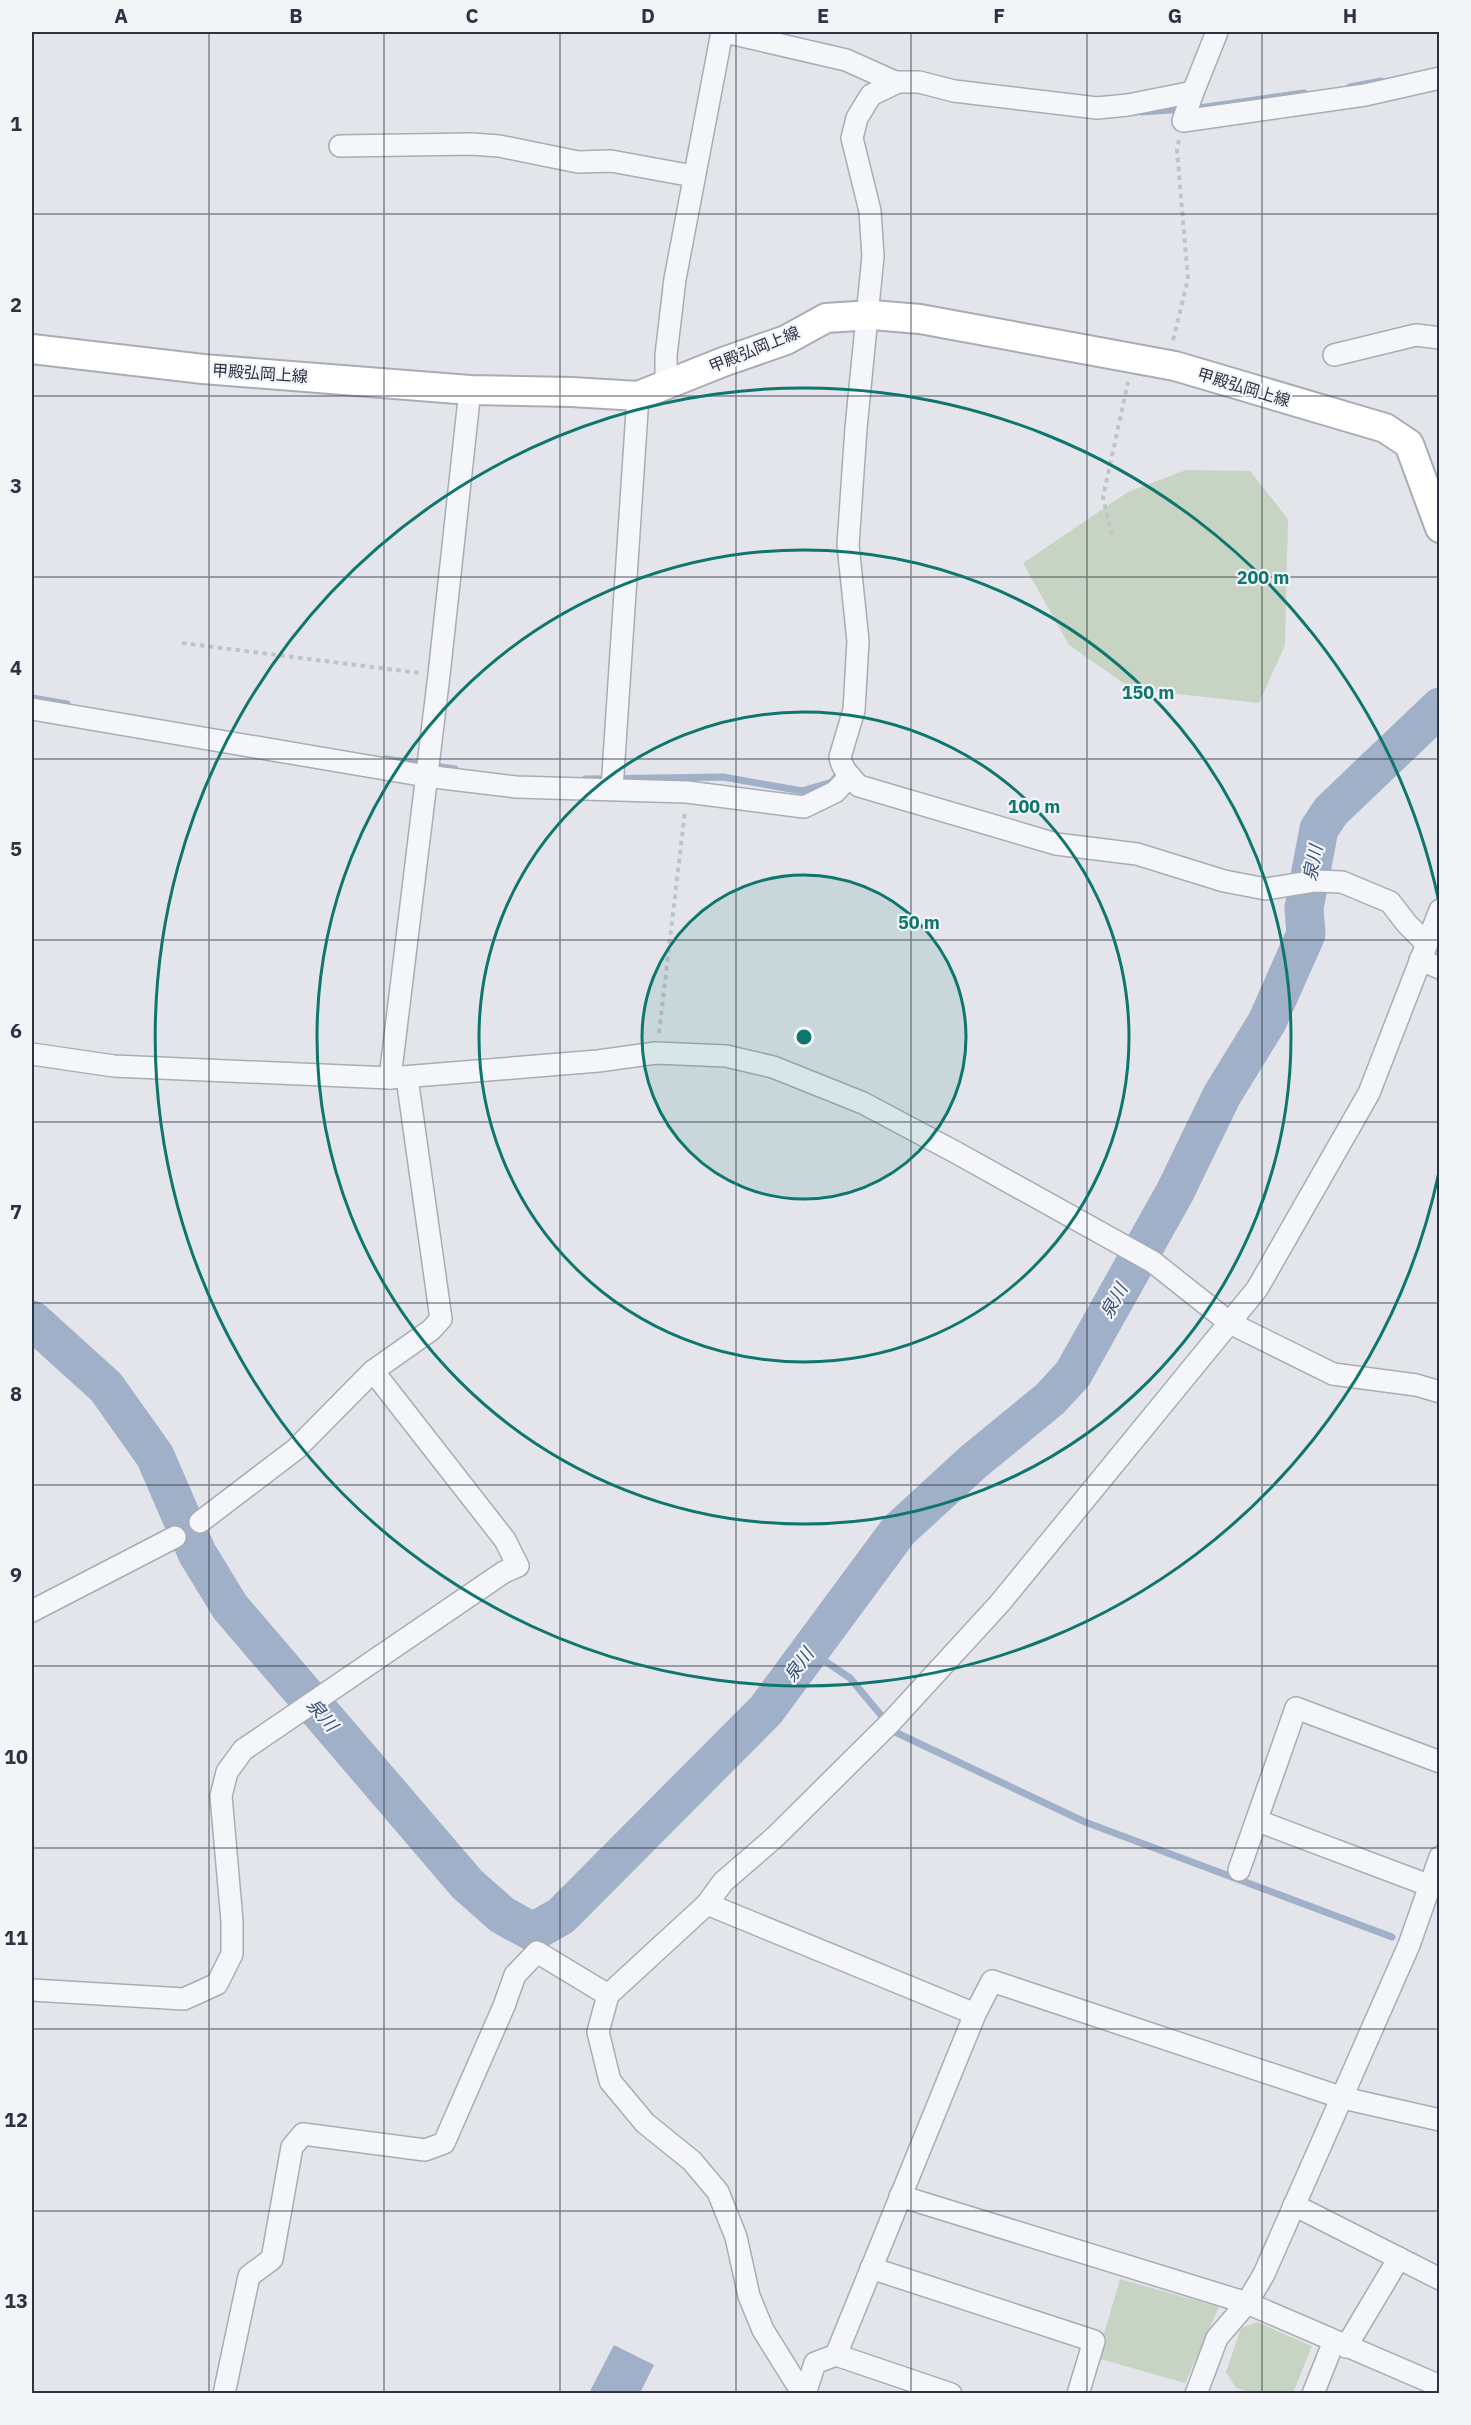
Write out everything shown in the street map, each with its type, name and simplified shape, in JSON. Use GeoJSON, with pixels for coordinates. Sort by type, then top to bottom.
{"type":"FeatureCollection","features":[{"type":"Feature","properties":{"kind":"main road","name":"甲殿弘岡上線"},"geometry":{"type":"LineString","coordinates":[[32,349],[203,369],[470,390],[638,396],[786,340],[826,318],[876,316],[920,319],[1167,364],[1385,428],[1409,444],[1440,528]]}},
{"type":"Feature","properties":{"kind":"street"},"geometry":{"type":"LineString","coordinates":[[666,385],[666,355],[675,279],[693,176],[723,32],[846,60],[895,82],[920,82],[954,91],[1097,108],[1128,105],[1188,106],[1365,95],[1440,78]]}},
{"type":"Feature","properties":{"kind":"street"},"geometry":{"type":"LineString","coordinates":[[1188,106],[1217,32]]}},
{"type":"Feature","properties":{"kind":"street"},"geometry":{"type":"LineString","coordinates":[[895,82],[871,95],[857,118],[852,138],[870,212],[876,316],[848,545],[858,641],[854,710],[840,757],[846,771],[859,786],[1056,844],[1137,854],[1224,881],[1266,889],[1307,882],[1342,882],[1390,902],[1407,924],[1423,952],[1440,968]]}},
{"type":"Feature","properties":{"kind":"street"},"geometry":{"type":"LineString","coordinates":[[340,146],[490,145],[578,162],[611,161],[693,176]]}},
{"type":"Feature","properties":{"kind":"street"},"geometry":{"type":"LineString","coordinates":[[1334,355],[1416,335],[1440,338]]}},
{"type":"Feature","properties":{"kind":"street"},"geometry":{"type":"LineString","coordinates":[[200,1522],[296,1449],[373,1371],[431,1330],[441,1319],[398,1078],[427,766],[470,390]]}},
{"type":"Feature","properties":{"kind":"street"},"geometry":{"type":"LineString","coordinates":[[613,777],[638,396]]}},
{"type":"Feature","properties":{"kind":"street"},"geometry":{"type":"LineString","coordinates":[[32,709],[427,766],[516,787],[613,777],[687,792],[804,807],[835,792],[846,771]]}},
{"type":"Feature","properties":{"kind":"street"},"geometry":{"type":"LineString","coordinates":[[951,2394],[836,2355],[815,2363],[806,2390],[796,2383],[763,2330],[749,2296],[736,2237],[718,2192],[692,2161],[645,2123],[610,2080],[598,2032],[608,1995],[707,1904],[723,1882],[775,1837],[888,1726],[1000,1604],[1257,1289],[1369,1092],[1440,910]]}},
{"type":"Feature","properties":{"kind":"street"},"geometry":{"type":"LineString","coordinates":[[32,1054],[114,1066],[398,1078],[598,1061],[656,1053],[726,1056],[773,1067],[863,1103],[1131,1249],[1153,1262],[1230,1323],[1333,1374],[1416,1384],[1440,1392]]}},
{"type":"Feature","properties":{"kind":"street"},"geometry":{"type":"LineString","coordinates":[[32,1990],[184,1999],[218,1984],[232,1954],[232,1920],[221,1796],[227,1772],[243,1750],[504,1572],[518,1566],[505,1540],[373,1371]]}},
{"type":"Feature","properties":{"kind":"street"},"geometry":{"type":"LineString","coordinates":[[32,1611],[175,1537]]}},
{"type":"Feature","properties":{"kind":"street"},"geometry":{"type":"LineString","coordinates":[[1239,1870],[1296,1708],[1440,1762]]}},
{"type":"Feature","properties":{"kind":"street"},"geometry":{"type":"LineString","coordinates":[[1258,1821],[1428,1885]]}},
{"type":"Feature","properties":{"kind":"street"},"geometry":{"type":"LineString","coordinates":[[1200,2392],[1217,2338],[1247,2303],[1264,2274],[1343,2098],[1409,1945],[1428,1885],[1440,1857]]}},
{"type":"Feature","properties":{"kind":"street"},"geometry":{"type":"LineString","coordinates":[[707,1904],[975,2014]]}},
{"type":"Feature","properties":{"kind":"street"},"geometry":{"type":"LineString","coordinates":[[224,2394],[249,2276],[272,2259],[292,2147],[303,2134],[425,2150],[444,2143],[504,2006],[515,1975],[537,1952],[608,1995]]}},
{"type":"Feature","properties":{"kind":"street"},"geometry":{"type":"LineString","coordinates":[[836,2355],[975,2014],[992,1981],[1343,2098],[1440,2120]]}},
{"type":"Feature","properties":{"kind":"street"},"geometry":{"type":"LineString","coordinates":[[900,2196],[1247,2303],[1440,2386]]}},
{"type":"Feature","properties":{"kind":"street"},"geometry":{"type":"LineString","coordinates":[[1294,2205],[1440,2279]]}},
{"type":"Feature","properties":{"kind":"street"},"geometry":{"type":"LineString","coordinates":[[1313,2394],[1340,2344],[1398,2258]]}},
{"type":"Feature","properties":{"kind":"street"},"geometry":{"type":"LineString","coordinates":[[871,2268],[1094,2341],[1078,2394]]}},
{"type":"Feature","properties":{"kind":"path"},"geometry":{"type":"LineString","coordinates":[[1167,364],[1188,279],[1177,150],[1188,106]]}},
{"type":"Feature","properties":{"kind":"path"},"geometry":{"type":"LineString","coordinates":[[1112,535],[1103,497],[1134,358]]}},
{"type":"Feature","properties":{"kind":"path"},"geometry":{"type":"LineString","coordinates":[[182,644],[439,675]]}},
{"type":"Feature","properties":{"kind":"path"},"geometry":{"type":"LineString","coordinates":[[656,1053],[687,792]]}},
{"type":"Feature","properties":{"kind":"green space"},"geometry":{"type":"Polygon","coordinates":[[[1186,470],[1250,471],[1288,519],[1285,645],[1259,703],[1132,689],[1069,645],[1023,563],[1128,492],[1186,470]]]}},
{"type":"Feature","properties":{"kind":"green space"},"geometry":{"type":"Polygon","coordinates":[[[1120,2279],[1219,2307],[1185,2383],[1097,2358],[1120,2279]]]}},
{"type":"Feature","properties":{"kind":"green space"},"geometry":{"type":"Polygon","coordinates":[[[1257,2322],[1312,2346],[1293,2393],[1253,2393],[1236,2388],[1226,2372],[1241,2328],[1257,2322]]]}},
{"type":"Feature","properties":{"kind":"water"},"geometry":{"type":"Polygon","coordinates":[[[614,2345],[654,2365],[640,2393],[589,2393],[614,2345]]]}},
{"type":"Feature","properties":{"kind":"waterway"},"geometry":{"type":"LineString","coordinates":[[1350,87],[1381,81]]}},
{"type":"Feature","properties":{"kind":"waterway"},"geometry":{"type":"LineString","coordinates":[[1142,112],[1199,108],[1304,93]]}},
{"type":"Feature","properties":{"kind":"waterway"},"geometry":{"type":"LineString","coordinates":[[32,698],[67,704]]}},
{"type":"Feature","properties":{"kind":"waterway","name":"泉川"},"geometry":{"type":"LineString","coordinates":[[32,1320],[106,1387],[155,1456],[197,1553],[230,1607],[467,1884],[502,1915],[533,1932],[561,1916],[766,1710],[899,1530],[973,1462],[1050,1399],[1073,1374],[1175,1192],[1222,1095],[1267,1022],[1306,934],[1304,908],[1319,829],[1331,811],[1440,707]]}},
{"type":"Feature","properties":{"kind":"waterway"},"geometry":{"type":"LineString","coordinates":[[386,759],[455,769]]}},
{"type":"Feature","properties":{"kind":"waterway"},"geometry":{"type":"LineString","coordinates":[[585,779],[723,777],[802,791],[832,782],[836,777]]}},
{"type":"Feature","properties":{"kind":"waterway"},"geometry":{"type":"LineString","coordinates":[[810,1651],[850,1678],[895,1732],[1085,1822],[1392,1937]]}}]}
